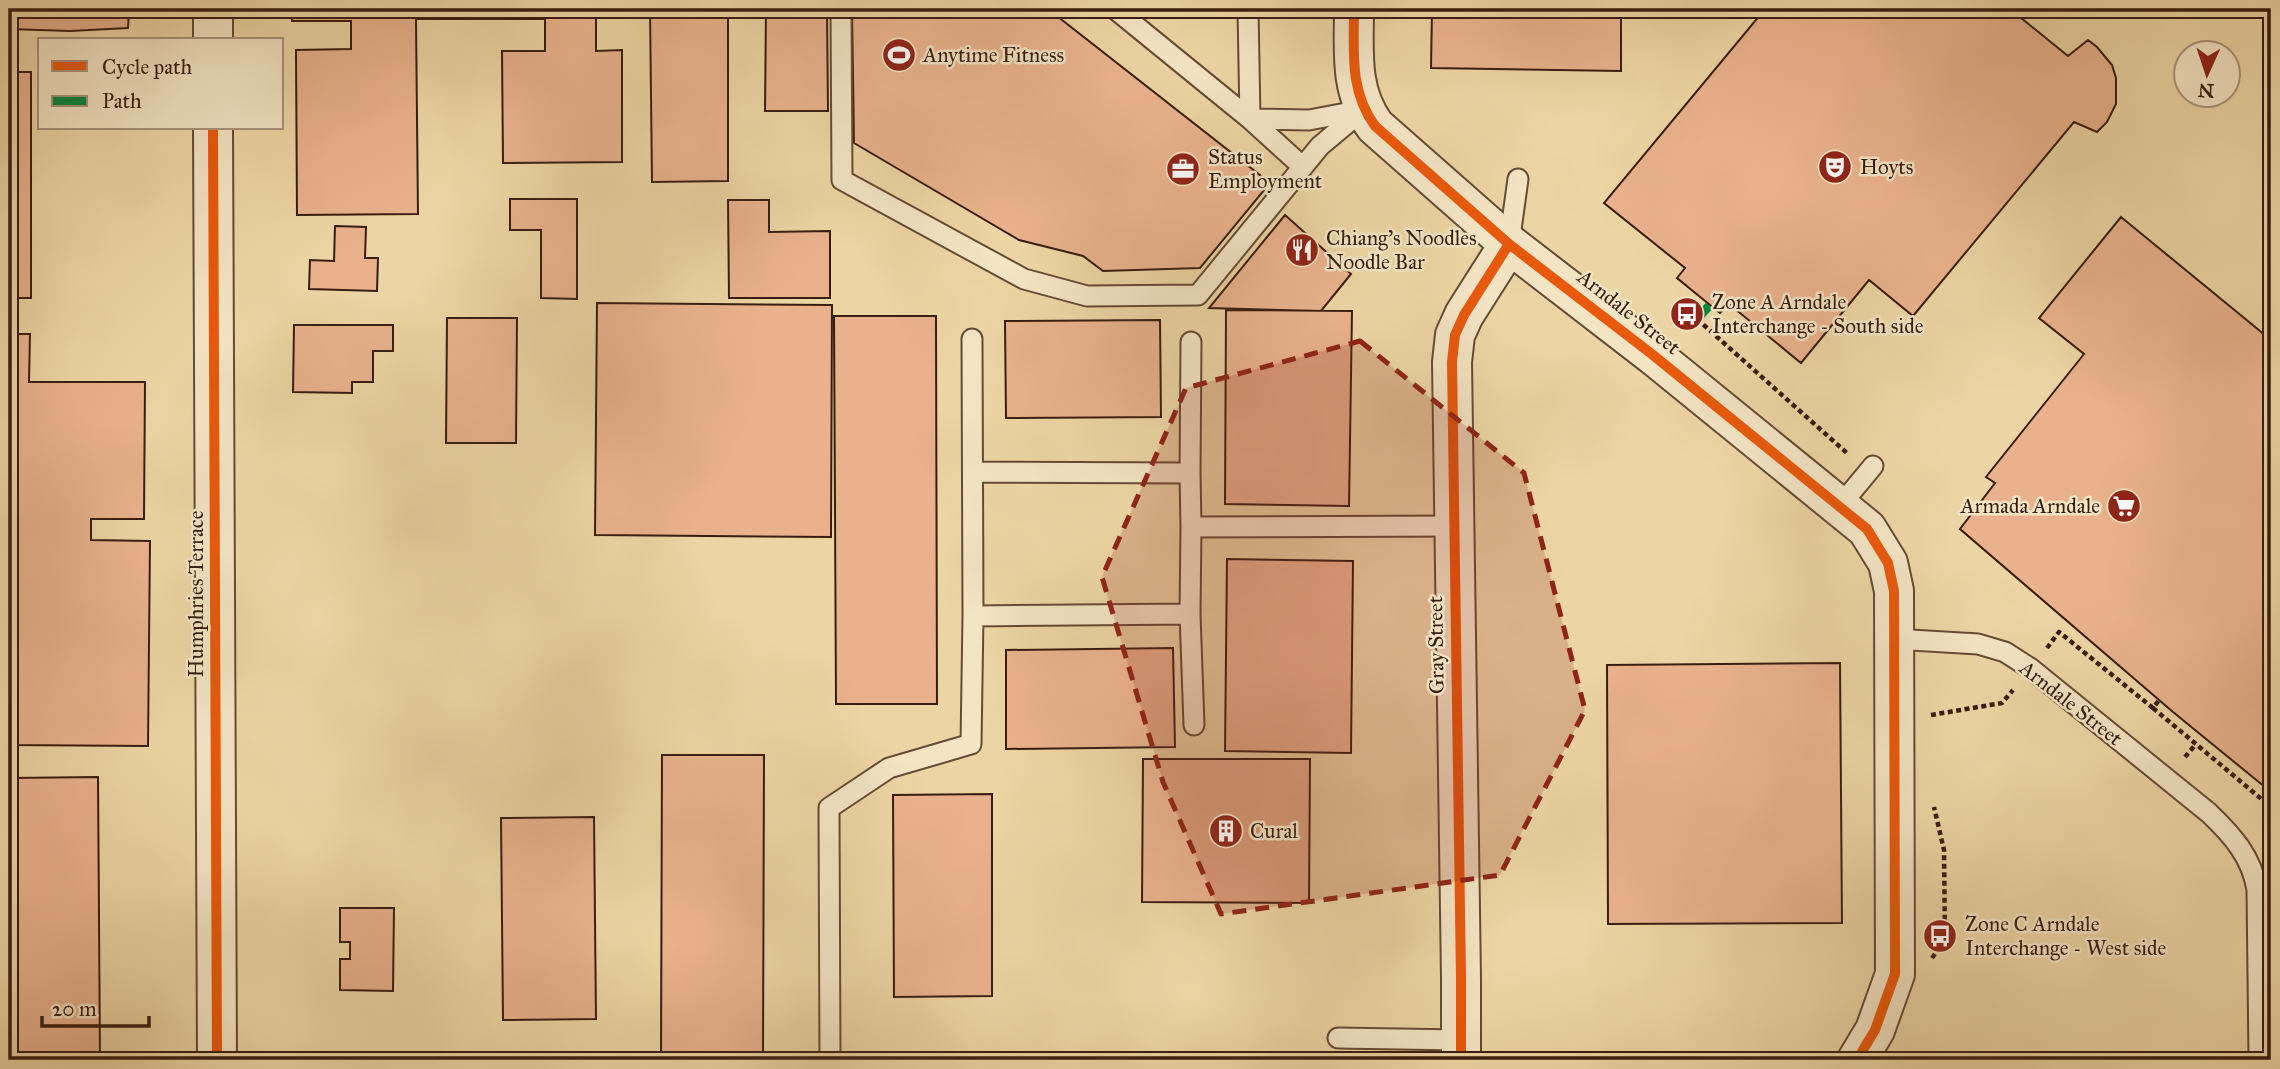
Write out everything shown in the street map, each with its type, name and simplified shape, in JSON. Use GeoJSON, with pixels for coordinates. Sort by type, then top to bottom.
{"type":"FeatureCollection","features":[{"type":"Feature","properties":{"kind":"street"},"geometry":{"type":"LineString","coordinates":[[213,9],[213,38]]}},
{"type":"Feature","properties":{"kind":"street","name":"Arndale Street"},"geometry":{"type":"LineString","coordinates":[[1354,9],[1354,80],[1363,110],[1375,126],[1509,244],[1653,355],[1867,529],[1888,563],[1894,591],[1894,639]]}},
{"type":"Feature","properties":{"kind":"street","name":"Humphries Terrace"},"geometry":{"type":"LineString","coordinates":[[213,130],[217,1060]]}},
{"type":"Feature","properties":{"kind":"street","name":"Gray Street"},"geometry":{"type":"LineString","coordinates":[[1461,1050],[1452,362],[1455,335],[1464,315],[1509,244]]}},
{"type":"Feature","properties":{"kind":"street"},"geometry":{"type":"LineString","coordinates":[[1857,1060],[1875,1030],[1895,974],[1894,639]]}},
{"type":"Feature","properties":{"kind":"lane"},"geometry":{"type":"LineString","coordinates":[[841,9],[842,180],[1024,279],[1087,296],[1198,295],[1320,146],[1363,110]]}},
{"type":"Feature","properties":{"kind":"lane"},"geometry":{"type":"LineString","coordinates":[[1115,9],[1250,119],[1303,167]]}},
{"type":"Feature","properties":{"kind":"lane"},"geometry":{"type":"LineString","coordinates":[[1248,9],[1250,119]]}},
{"type":"Feature","properties":{"kind":"lane"},"geometry":{"type":"LineString","coordinates":[[1250,119],[1309,120],[1363,110]]}},
{"type":"Feature","properties":{"kind":"lane"},"geometry":{"type":"LineString","coordinates":[[1509,244],[1518,178]]}},
{"type":"Feature","properties":{"kind":"lane"},"geometry":{"type":"LineString","coordinates":[[830,1060],[829,808],[889,768],[971,744],[972,339]]}},
{"type":"Feature","properties":{"kind":"lane"},"geometry":{"type":"LineString","coordinates":[[1191,342],[1190,614],[1194,725]]}},
{"type":"Feature","properties":{"kind":"lane"},"geometry":{"type":"LineString","coordinates":[[1839,508],[1870,469]]}},
{"type":"Feature","properties":{"kind":"lane"},"geometry":{"type":"LineString","coordinates":[[973,472],[1190,473]]}},
{"type":"Feature","properties":{"kind":"lane"},"geometry":{"type":"LineString","coordinates":[[1191,527],[1454,526]]}},
{"type":"Feature","properties":{"kind":"lane"},"geometry":{"type":"LineString","coordinates":[[972,616],[1190,614]]}},
{"type":"Feature","properties":{"kind":"lane","name":"Arndale Street"},"geometry":{"type":"LineString","coordinates":[[1894,639],[1978,644],[2005,652],[2030,668],[2226,830],[2245,853],[2255,876],[2259,1060]]}},
{"type":"Feature","properties":{"kind":"lane"},"geometry":{"type":"LineString","coordinates":[[1338,1038],[1461,1050]]}},
{"type":"Feature","properties":{"kind":"path"},"geometry":{"type":"LineString","coordinates":[[1697,319],[1870,469]]}},
{"type":"Feature","properties":{"kind":"path"},"geometry":{"type":"LineString","coordinates":[[1923,716],[2002,703],[2059,632],[2271,807]]}},
{"type":"Feature","properties":{"kind":"path"},"geometry":{"type":"LineString","coordinates":[[2152,708],[2160,699]]}},
{"type":"Feature","properties":{"kind":"path"},"geometry":{"type":"LineString","coordinates":[[1927,966],[1945,940],[1944,850],[1932,797]]}},
{"type":"Feature","properties":{"kind":"highlighted area"},"geometry":{"type":"Polygon","coordinates":[[[1360,341],[1524,473],[1585,710],[1500,875],[1221,914],[1163,782],[1102,577],[1186,388],[1360,341]]]}},
{"type":"Feature","properties":{"kind":"building"},"geometry":{"type":"Polygon","coordinates":[[[9,9],[129,9],[128,28],[70,31],[9,29],[9,9]]]}},
{"type":"Feature","properties":{"kind":"building"},"geometry":{"type":"Polygon","coordinates":[[[292,9],[596,9],[596,51],[622,50],[622,162],[503,163],[502,51],[545,51],[545,19],[416,19],[418,214],[297,215],[296,50],[351,49],[351,21],[292,21],[292,9]]]}},
{"type":"Feature","properties":{"kind":"building"},"geometry":{"type":"Polygon","coordinates":[[[650,9],[728,9],[728,181],[652,182],[650,9]]]}},
{"type":"Feature","properties":{"kind":"building"},"geometry":{"type":"Polygon","coordinates":[[[766,9],[827,9],[828,111],[765,111],[766,9]]]}},
{"type":"Feature","properties":{"kind":"building"},"geometry":{"type":"Polygon","coordinates":[[[852,9],[1048,9],[1270,183],[1200,268],[1103,271],[1083,256],[1019,240],[854,143],[852,9]]]}},
{"type":"Feature","properties":{"kind":"building"},"geometry":{"type":"Polygon","coordinates":[[[1432,9],[1621,9],[1621,71],[1431,68],[1432,9]]]}},
{"type":"Feature","properties":{"kind":"building","name":"Hoyts"},"geometry":{"type":"Polygon","coordinates":[[[1765,9],[2010,9],[2068,56],[2088,40],[2097,47],[2112,65],[2116,78],[2116,104],[2107,122],[2097,132],[2074,122],[1913,316],[1869,280],[1801,363],[1729,304],[1720,313],[1710,305],[1677,278],[1685,268],[1604,203],[1765,9]]]}},
{"type":"Feature","properties":{"kind":"building"},"geometry":{"type":"Polygon","coordinates":[[[9,72],[31,72],[31,298],[9,298],[9,72]]]}},
{"type":"Feature","properties":{"kind":"building"},"geometry":{"type":"Polygon","coordinates":[[[510,199],[577,199],[577,299],[541,298],[541,230],[510,230],[510,199]]]}},
{"type":"Feature","properties":{"kind":"building"},"geometry":{"type":"Polygon","coordinates":[[[728,200],[769,200],[769,232],[830,231],[830,298],[729,298],[728,200]]]}},
{"type":"Feature","properties":{"kind":"building"},"geometry":{"type":"Polygon","coordinates":[[[1285,215],[1351,274],[1321,311],[1209,308],[1285,215]]]}},
{"type":"Feature","properties":{"kind":"building","name":"Armada Arndale"},"geometry":{"type":"Polygon","coordinates":[[[2121,217],[2271,340],[2271,792],[2173,712],[1960,529],[1995,483],[1986,477],[2084,354],[2039,318],[2121,217]]]}},
{"type":"Feature","properties":{"kind":"building"},"geometry":{"type":"Polygon","coordinates":[[[335,226],[366,227],[365,258],[378,258],[377,291],[309,289],[310,260],[334,261],[335,226]]]}},
{"type":"Feature","properties":{"kind":"building"},"geometry":{"type":"Polygon","coordinates":[[[597,303],[832,305],[831,537],[595,535],[597,303]]]}},
{"type":"Feature","properties":{"kind":"building"},"geometry":{"type":"Polygon","coordinates":[[[1226,310],[1352,311],[1349,506],[1225,504],[1226,310]]]}},
{"type":"Feature","properties":{"kind":"building"},"geometry":{"type":"Polygon","coordinates":[[[834,316],[936,316],[937,704],[836,704],[834,316]]]}},
{"type":"Feature","properties":{"kind":"building"},"geometry":{"type":"Polygon","coordinates":[[[447,318],[517,318],[516,443],[446,443],[447,318]]]}},
{"type":"Feature","properties":{"kind":"building"},"geometry":{"type":"Polygon","coordinates":[[[1160,320],[1161,417],[1006,418],[1005,321],[1160,320]]]}},
{"type":"Feature","properties":{"kind":"building"},"geometry":{"type":"Polygon","coordinates":[[[294,325],[393,325],[393,351],[373,351],[373,382],[352,382],[352,393],[293,392],[294,325]]]}},
{"type":"Feature","properties":{"kind":"building"},"geometry":{"type":"Polygon","coordinates":[[[9,334],[30,334],[29,382],[145,382],[144,519],[91,519],[91,540],[150,541],[148,746],[9,745],[9,334]]]}},
{"type":"Feature","properties":{"kind":"building"},"geometry":{"type":"Polygon","coordinates":[[[1227,559],[1353,561],[1351,753],[1225,751],[1227,559]]]}},
{"type":"Feature","properties":{"kind":"building"},"geometry":{"type":"Polygon","coordinates":[[[1173,648],[1175,747],[1006,749],[1006,650],[1173,648]]]}},
{"type":"Feature","properties":{"kind":"building"},"geometry":{"type":"Polygon","coordinates":[[[1840,663],[1842,923],[1608,924],[1607,665],[1840,663]]]}},
{"type":"Feature","properties":{"kind":"building"},"geometry":{"type":"Polygon","coordinates":[[[662,755],[764,755],[763,1060],[661,1060],[662,755]]]}},
{"type":"Feature","properties":{"kind":"building","name":"Cural"},"geometry":{"type":"Polygon","coordinates":[[[1143,759],[1310,759],[1309,903],[1142,902],[1143,759]]]}},
{"type":"Feature","properties":{"kind":"building"},"geometry":{"type":"Polygon","coordinates":[[[98,777],[100,1060],[9,1060],[9,778],[98,777]]]}},
{"type":"Feature","properties":{"kind":"building"},"geometry":{"type":"Polygon","coordinates":[[[992,794],[992,996],[894,997],[893,795],[992,794]]]}},
{"type":"Feature","properties":{"kind":"building"},"geometry":{"type":"Polygon","coordinates":[[[594,817],[596,1019],[503,1020],[501,818],[594,817]]]}},
{"type":"Feature","properties":{"kind":"building"},"geometry":{"type":"Polygon","coordinates":[[[340,908],[394,908],[393,991],[340,990],[340,959],[350,959],[350,942],[340,942],[340,908]]]}},
{"type":"Feature","properties":{"kind":"marked path"},"geometry":{"type":"LineString","coordinates":[[1697,319],[1710,305]]}},
{"type":"Feature","properties":{"kind":"cycle path"},"geometry":{"type":"LineString","coordinates":[[1354,9],[1357,84],[1375,126],[1509,244],[1653,355],[1867,529],[1888,563],[1894,591],[1895,974],[1875,1030],[1857,1060]]}},
{"type":"Feature","properties":{"kind":"cycle path"},"geometry":{"type":"LineString","coordinates":[[213,130],[217,1060]]}},
{"type":"Feature","properties":{"kind":"cycle path"},"geometry":{"type":"LineString","coordinates":[[1461,1060],[1452,362],[1455,335],[1464,315],[1509,244]]}},
{"type":"Feature","properties":{"kind":"place","name":"Anytime Fitness"},"geometry":{"type":"Point","coordinates":[899,55]}},
{"type":"Feature","properties":{"kind":"place","name":"Hoyts"},"geometry":{"type":"Point","coordinates":[1835,167]}},
{"type":"Feature","properties":{"kind":"place","name":"Status Employment"},"geometry":{"type":"Point","coordinates":[1183,169]}},
{"type":"Feature","properties":{"kind":"place","name":"Chiang's Noodles Noodle Bar"},"geometry":{"type":"Point","coordinates":[1302,250]}},
{"type":"Feature","properties":{"kind":"place","name":"Zone A Arndale Interchange - South side"},"geometry":{"type":"Point","coordinates":[1687,314]}},
{"type":"Feature","properties":{"kind":"place","name":"Armada Arndale"},"geometry":{"type":"Point","coordinates":[2124,506]}},
{"type":"Feature","properties":{"kind":"place","name":"Cural"},"geometry":{"type":"Point","coordinates":[1226,831]}},
{"type":"Feature","properties":{"kind":"place","name":"Zone C Arndale Interchange - West side"},"geometry":{"type":"Point","coordinates":[1940,936]}}]}
